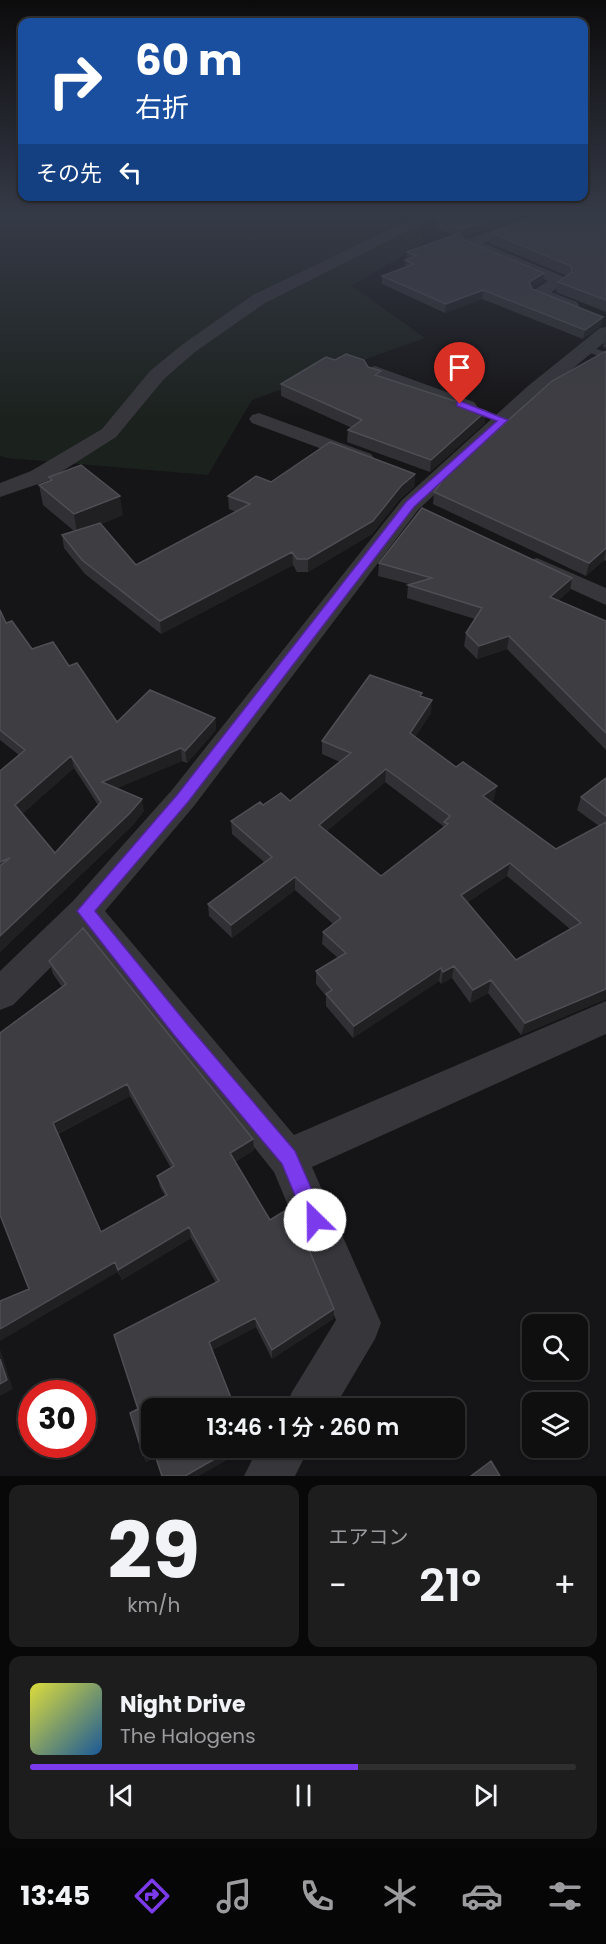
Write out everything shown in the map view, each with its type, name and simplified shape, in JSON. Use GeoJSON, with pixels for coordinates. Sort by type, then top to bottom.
{"type":"FeatureCollection","features":[{"type":"Feature","properties":{"kind":"street"},"geometry":{"type":"LineString","coordinates":[[0,490],[39,476],[109,433],[157,375],[189,348],[259,299],[288,283]]}},
{"type":"Feature","properties":{"kind":"street"},"geometry":{"type":"LineString","coordinates":[[557,283],[537,293],[596,316]]}},
{"type":"Feature","properties":{"kind":"street"},"geometry":{"type":"LineString","coordinates":[[0,994],[85,911],[183,798],[420,509],[433,484],[583,348],[606,332]]}},
{"type":"Feature","properties":{"kind":"street"},"geometry":{"type":"LineString","coordinates":[[375,372],[503,420]]}},
{"type":"Feature","properties":{"kind":"street"},"geometry":{"type":"LineString","coordinates":[[259,418],[379,463]]}},
{"type":"Feature","properties":{"kind":"street"},"geometry":{"type":"LineString","coordinates":[[412,476],[433,484]]}},
{"type":"Feature","properties":{"kind":"street"},"geometry":{"type":"LineString","coordinates":[[513,553],[606,597]]}},
{"type":"Feature","properties":{"kind":"street"},"geometry":{"type":"LineString","coordinates":[[85,911],[288,1158],[359,1323],[314,1398]]}},
{"type":"Feature","properties":{"kind":"street"},"geometry":{"type":"LineString","coordinates":[[288,1158],[606,1017]]}},
{"type":"Feature","properties":{"kind":"street"},"geometry":{"type":"LineString","coordinates":[[268,1476],[279,1458]]}},
{"type":"Feature","properties":{"kind":"lane"},"geometry":{"type":"LineString","coordinates":[[583,348],[606,355]]}},
{"type":"Feature","properties":{"kind":"shaded area"},"geometry":{"type":"Polygon","coordinates":[[[0,283],[357,283],[352,286],[425,338],[252,400],[208,475],[0,456],[0,283]]]}},
{"type":"Feature","properties":{"kind":"building"},"geometry":{"type":"Polygon","coordinates":[[[398,283],[529,283],[532,289],[603,317],[585,330],[483,290],[446,304],[398,283]]]}},
{"type":"Feature","properties":{"kind":"building"},"geometry":{"type":"Polygon","coordinates":[[[560,283],[606,283],[606,300],[560,283]]]}},
{"type":"Feature","properties":{"kind":"building"},"geometry":{"type":"Polygon","coordinates":[[[606,351],[606,548],[589,563],[434,492],[442,481],[436,485],[552,381],[606,351]]]}},
{"type":"Feature","properties":{"kind":"building"},"geometry":{"type":"Polygon","coordinates":[[[346,354],[364,360],[368,367],[381,371],[375,375],[486,411],[431,460],[348,430],[362,420],[281,384],[326,357],[335,360],[346,354]]]}},
{"type":"Feature","properties":{"kind":"building"},"geometry":{"type":"Polygon","coordinates":[[[330,442],[415,474],[401,486],[373,521],[308,559],[297,559],[292,552],[160,621],[82,560],[62,535],[100,523],[136,565],[250,504],[228,496],[256,476],[271,482],[330,442]]]}},
{"type":"Feature","properties":{"kind":"building"},"geometry":{"type":"Polygon","coordinates":[[[81,465],[120,496],[74,514],[39,485],[52,480],[49,477],[81,465]]]}},
{"type":"Feature","properties":{"kind":"building"},"geometry":{"type":"Polygon","coordinates":[[[422,508],[572,578],[550,597],[606,621],[606,733],[509,636],[479,646],[466,633],[482,608],[408,585],[432,578],[379,563],[422,508]]]}},
{"type":"Feature","properties":{"kind":"building"},"geometry":{"type":"Polygon","coordinates":[[[0,610],[6,623],[12,621],[32,649],[53,642],[69,666],[77,663],[117,722],[150,690],[215,718],[185,751],[181,748],[102,782],[142,799],[0,936],[0,866],[10,858],[0,862],[0,771],[25,750],[0,730],[0,610]],[[71,756],[15,805],[55,853],[101,802],[71,756]]]}},
{"type":"Feature","properties":{"kind":"building"},"geometry":{"type":"Polygon","coordinates":[[[370,675],[422,693],[420,696],[432,700],[410,733],[456,767],[463,762],[497,786],[483,796],[556,849],[606,822],[606,989],[525,1023],[491,980],[473,990],[454,966],[443,972],[441,968],[354,1026],[326,994],[332,990],[316,971],[346,953],[323,932],[341,918],[295,877],[231,925],[208,904],[272,857],[231,821],[260,802],[263,805],[281,793],[290,801],[351,753],[322,741],[370,675]],[[386,769],[319,825],[381,876],[448,824],[444,822],[450,816],[386,769]],[[510,863],[461,895],[516,960],[581,923],[510,863]]]}},
{"type":"Feature","properties":{"kind":"building"},"geometry":{"type":"Polygon","coordinates":[[[606,778],[606,816],[581,797],[606,778]]]}},
{"type":"Feature","properties":{"kind":"building"},"geometry":{"type":"Polygon","coordinates":[[[83,928],[253,1139],[230,1153],[270,1220],[291,1207],[334,1309],[272,1350],[255,1318],[209,1342],[231,1398],[141,1398],[141,1449],[130,1413],[138,1409],[114,1335],[219,1281],[189,1227],[118,1270],[115,1262],[0,1329],[0,1301],[29,1289],[0,1215],[0,1033],[66,984],[49,961],[83,928]],[[127,1084],[53,1123],[101,1232],[167,1195],[157,1176],[174,1166],[127,1084]]]}},
{"type":"Feature","properties":{"kind":"building"},"geometry":{"type":"Polygon","coordinates":[[[0,1359],[7,1380],[0,1384],[0,1359]]]}},
{"type":"Feature","properties":{"kind":"building"},"geometry":{"type":"Polygon","coordinates":[[[156,1458],[216,1458],[185,1476],[162,1476],[156,1458]]]}},
{"type":"Feature","properties":{"kind":"building"},"geometry":{"type":"Polygon","coordinates":[[[491,1461],[500,1476],[471,1476],[491,1461]]]}},
{"type":"Feature","properties":{"kind":"route"},"geometry":{"type":"LineString","coordinates":[[315,1220],[288,1158],[85,911],[183,798],[410,505],[503,420],[460,404]]}}]}
